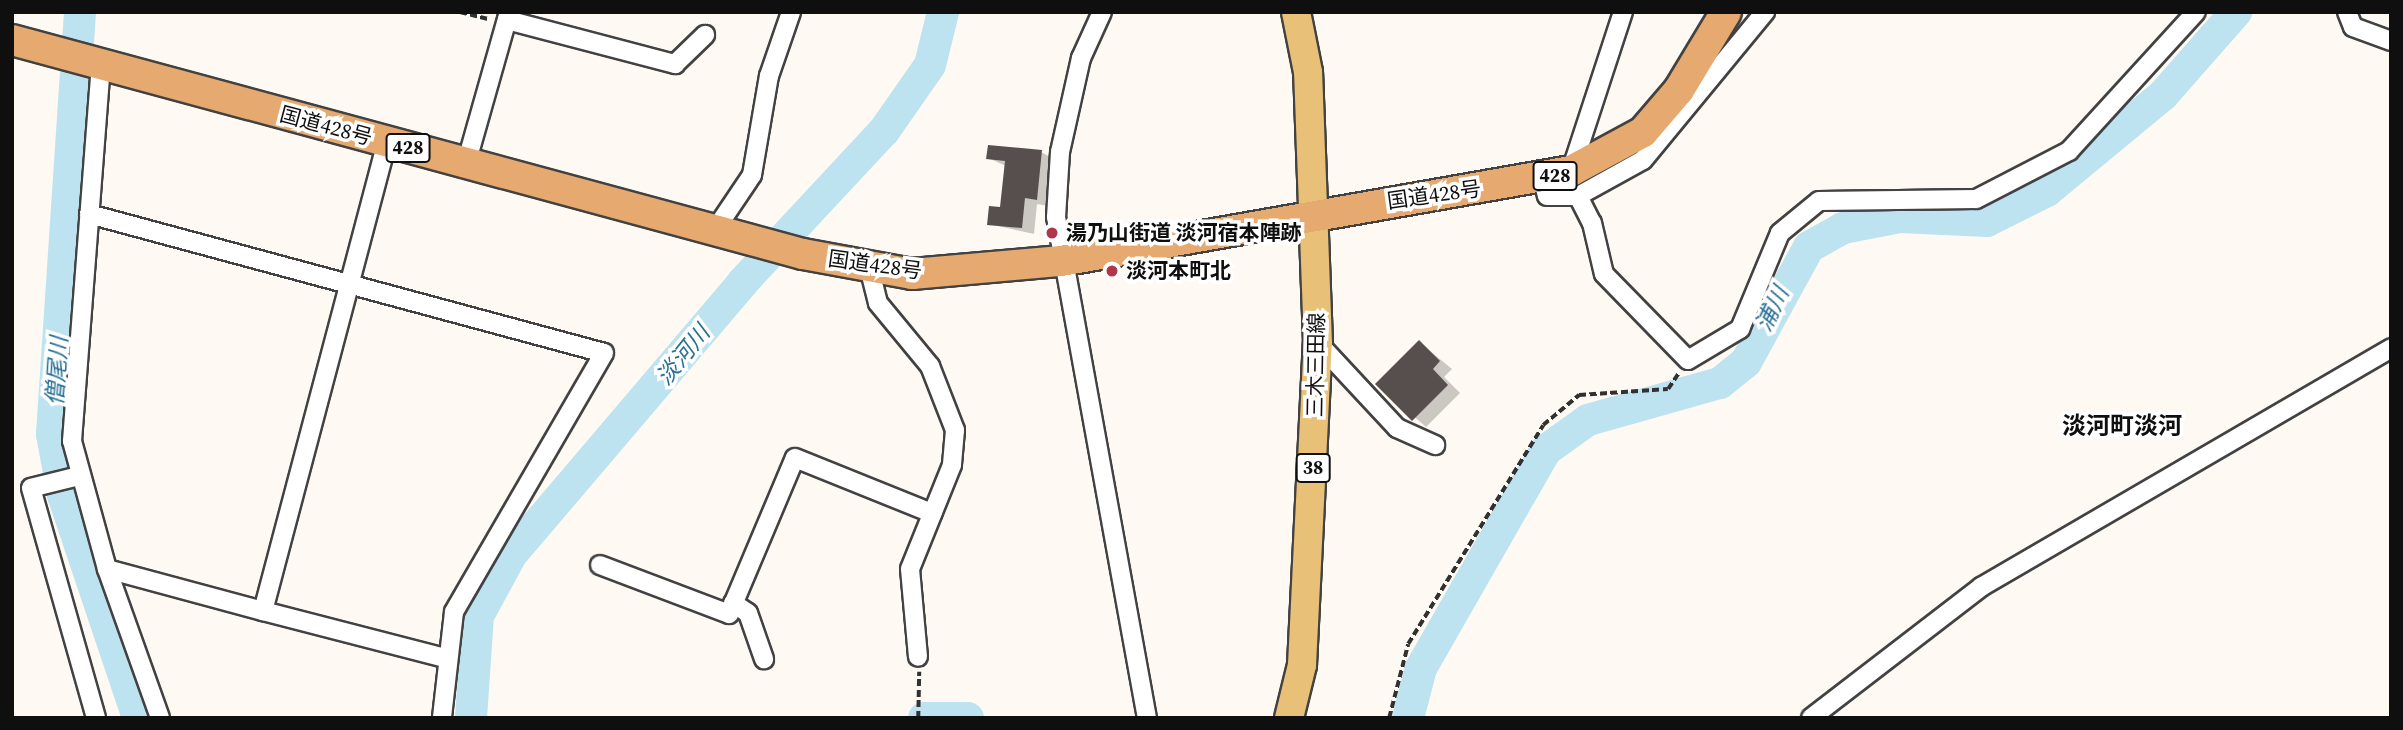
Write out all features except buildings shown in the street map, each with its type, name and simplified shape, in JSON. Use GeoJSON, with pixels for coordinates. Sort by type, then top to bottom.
{"type":"FeatureCollection","features":[{"type":"Feature","properties":{"kind":"highway","name":"国道428号"},"geometry":{"type":"LineString","coordinates":[[12,40],[803,254],[912,274],[1061,261],[1543,180],[1574,183],[1643,132],[1679,90],[1726,12]]}},
{"type":"Feature","properties":{"kind":"main road","name":"三木三田線"},"geometry":{"type":"LineString","coordinates":[[1290,718],[1302,665],[1318,344],[1308,72],[1296,12]]}},
{"type":"Feature","properties":{"kind":"street"},"geometry":{"type":"LineString","coordinates":[[719,231],[752,175],[769,76],[791,12]]}},
{"type":"Feature","properties":{"kind":"street"},"geometry":{"type":"LineString","coordinates":[[1102,12],[1081,58],[1060,152],[1061,261],[1147,718]]}},
{"type":"Feature","properties":{"kind":"street"},"geometry":{"type":"LineString","coordinates":[[1623,12],[1574,183],[1592,223],[1604,274],[1688,360],[1740,329],[1780,233],[1819,201],[1976,199],[2069,151],[2196,12]]}},
{"type":"Feature","properties":{"kind":"street"},"geometry":{"type":"LineString","coordinates":[[1574,183],[1643,160],[1765,12]]}},
{"type":"Feature","properties":{"kind":"street"},"geometry":{"type":"LineString","coordinates":[[2347,12],[2353,27],[2391,41]]}},
{"type":"Feature","properties":{"kind":"street"},"geometry":{"type":"LineString","coordinates":[[466,164],[507,19],[676,64],[705,35]]}},
{"type":"Feature","properties":{"kind":"street"},"geometry":{"type":"LineString","coordinates":[[97,62],[72,441],[79,476],[107,569],[160,718]]}},
{"type":"Feature","properties":{"kind":"street"},"geometry":{"type":"LineString","coordinates":[[263,611],[387,142]]}},
{"type":"Feature","properties":{"kind":"street"},"geometry":{"type":"LineString","coordinates":[[89,214],[604,354],[454,612],[445,658],[442,718]]}},
{"type":"Feature","properties":{"kind":"street"},"geometry":{"type":"LineString","coordinates":[[869,267],[878,303],[930,366],[955,430],[953,465],[910,569],[918,657]]}},
{"type":"Feature","properties":{"kind":"street"},"geometry":{"type":"LineString","coordinates":[[1318,344],[1396,428],[1435,445]]}},
{"type":"Feature","properties":{"kind":"street"},"geometry":{"type":"LineString","coordinates":[[1811,718],[1981,587],[2391,348]]}},
{"type":"Feature","properties":{"kind":"street"},"geometry":{"type":"LineString","coordinates":[[600,565],[729,614],[794,458],[932,513]]}},
{"type":"Feature","properties":{"kind":"street"},"geometry":{"type":"LineString","coordinates":[[79,476],[31,488],[62,615],[96,718]]}},
{"type":"Feature","properties":{"kind":"street"},"geometry":{"type":"LineString","coordinates":[[107,569],[445,658]]}},
{"type":"Feature","properties":{"kind":"street"},"geometry":{"type":"LineString","coordinates":[[733,603],[748,613],[764,659]]}},
{"type":"Feature","properties":{"kind":"path"},"geometry":{"type":"LineString","coordinates":[[460,12],[507,19]]}},
{"type":"Feature","properties":{"kind":"path"},"geometry":{"type":"LineString","coordinates":[[1389,718],[1408,643],[1543,425],[1579,396],[1668,389],[1688,360]]}},
{"type":"Feature","properties":{"kind":"path"},"geometry":{"type":"LineString","coordinates":[[918,657],[918,718]]}},
{"type":"Feature","properties":{"kind":"waterway","name":"僧尾川"},"geometry":{"type":"LineString","coordinates":[[80,12],[52,434],[63,495],[138,718]]}},
{"type":"Feature","properties":{"kind":"waterway","name":"淡河川"},"geometry":{"type":"LineString","coordinates":[[471,718],[478,616],[511,555],[743,282],[884,131],[930,65],[943,12]]}},
{"type":"Feature","properties":{"kind":"waterway","name":"浦川"},"geometry":{"type":"LineString","coordinates":[[1408,718],[1421,668],[1546,450],[1588,420],[1720,383],[1746,362],[1809,247],[1843,228],[1900,217],[1987,221],[2047,191],[2163,95],[2236,12]]}},
{"type":"Feature","properties":{"kind":"waterway","name":"淡河川"},"geometry":{"type":"LineString","coordinates":[[924,718],[968,718]]}},
{"type":"Feature","properties":{"kind":"place","name":"湯乃山街道 淡河宿本陣跡"},"geometry":{"type":"Point","coordinates":[1052,233]}},
{"type":"Feature","properties":{"kind":"place","name":"淡河本町北"},"geometry":{"type":"Point","coordinates":[1112,271]}},
{"type":"Feature","properties":{"kind":"district","name":"淡河町淡河"},"geometry":{"type":"Point","coordinates":[2122,426]}}]}
